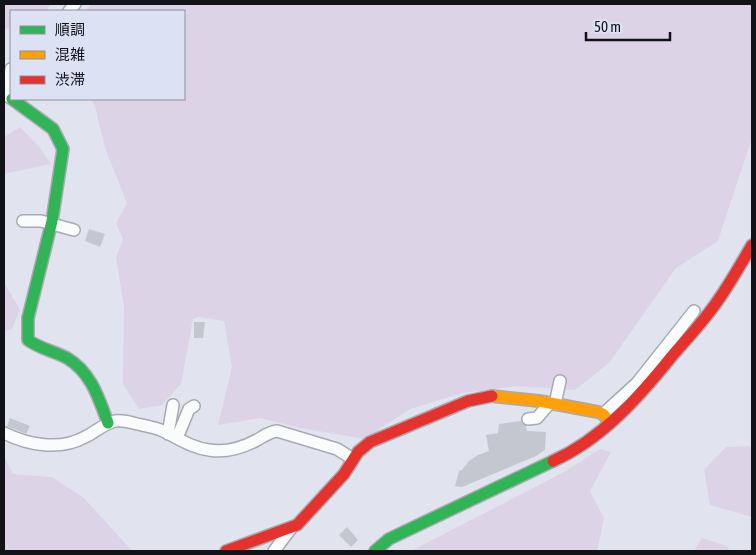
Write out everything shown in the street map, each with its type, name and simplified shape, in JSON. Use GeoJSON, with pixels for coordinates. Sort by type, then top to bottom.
{"type":"FeatureCollection","features":[{"type":"Feature","properties":{"kind":"street"},"geometry":{"type":"LineString","coordinates":[[10,73],[7,86],[10,97]]}},
{"type":"Feature","properties":{"kind":"street"},"geometry":{"type":"LineString","coordinates":[[15,100],[53,129],[63,149],[51,223],[28,318],[28,340],[36,346],[67,358],[82,369],[93,384],[108,423]]}},
{"type":"Feature","properties":{"kind":"street"},"geometry":{"type":"LineString","coordinates":[[23,221],[41,221],[74,230]]}},
{"type":"Feature","properties":{"kind":"street"},"geometry":{"type":"LineString","coordinates":[[375,551],[389,538],[567,454],[651,382],[713,307],[752,245]]}},
{"type":"Feature","properties":{"kind":"street"},"geometry":{"type":"LineString","coordinates":[[606,419],[694,311]]}},
{"type":"Feature","properties":{"kind":"street"},"geometry":{"type":"LineString","coordinates":[[528,419],[537,418],[553,403],[560,380]]}},
{"type":"Feature","properties":{"kind":"street"},"geometry":{"type":"LineString","coordinates":[[226,551],[292,527],[305,518],[344,474],[358,452],[370,442],[468,401],[498,395],[553,403],[606,419]]}},
{"type":"Feature","properties":{"kind":"street"},"geometry":{"type":"LineString","coordinates":[[173,405],[173,436]]}},
{"type":"Feature","properties":{"kind":"street"},"geometry":{"type":"LineString","coordinates":[[173,436],[189,409],[194,406]]}},
{"type":"Feature","properties":{"kind":"street"},"geometry":{"type":"LineString","coordinates":[[4,433],[42,444],[59,445],[72,443],[108,423],[127,421],[158,429],[198,448],[226,450],[242,447],[271,432],[277,431],[337,450],[354,459]]}},
{"type":"Feature","properties":{"kind":"street"},"geometry":{"type":"LineString","coordinates":[[274,551],[292,527]]}},
{"type":"Feature","properties":{"kind":"shaded area"},"geometry":{"type":"Polygon","coordinates":[[[4,4],[51,4],[47,10],[10,10],[10,28],[4,28],[4,4]]]}},
{"type":"Feature","properties":{"kind":"shaded area"},"geometry":{"type":"Polygon","coordinates":[[[91,4],[752,4],[752,138],[718,241],[676,268],[609,363],[575,390],[517,386],[463,393],[410,409],[364,439],[301,428],[260,418],[218,425],[232,367],[224,321],[199,317],[193,319],[181,384],[162,405],[139,409],[123,384],[124,306],[116,258],[123,239],[116,223],[127,203],[105,148],[92,100],[185,100],[185,10],[87,10],[91,4]]]}},
{"type":"Feature","properties":{"kind":"shaded area"},"geometry":{"type":"Polygon","coordinates":[[[20,127],[41,149],[51,164],[4,174],[4,137],[20,127]]]}},
{"type":"Feature","properties":{"kind":"shaded area"},"geometry":{"type":"Polygon","coordinates":[[[4,282],[20,310],[12,329],[4,332],[4,282]]]}},
{"type":"Feature","properties":{"kind":"shaded area"},"geometry":{"type":"Polygon","coordinates":[[[752,446],[752,517],[710,505],[704,470],[726,447],[752,446]]]}},
{"type":"Feature","properties":{"kind":"shaded area"},"geometry":{"type":"Polygon","coordinates":[[[600,449],[611,452],[590,491],[604,518],[597,551],[411,551],[564,472],[600,449]]]}},
{"type":"Feature","properties":{"kind":"shaded area"},"geometry":{"type":"Polygon","coordinates":[[[4,456],[13,474],[52,477],[84,498],[132,551],[4,551],[4,456]]]}},
{"type":"Feature","properties":{"kind":"shaded area"},"geometry":{"type":"Polygon","coordinates":[[[702,538],[727,546],[730,551],[694,551],[702,538]]]}},
{"type":"Feature","properties":{"kind":"building"},"geometry":{"type":"Polygon","coordinates":[[[89,229],[105,234],[100,247],[85,241],[89,229]]]}},
{"type":"Feature","properties":{"kind":"building"},"geometry":{"type":"Polygon","coordinates":[[[194,322],[205,322],[203,338],[194,338],[194,322]]]}},
{"type":"Feature","properties":{"kind":"building"},"geometry":{"type":"Polygon","coordinates":[[[10,418],[30,426],[26,434],[7,426],[10,418]]]}},
{"type":"Feature","properties":{"kind":"building"},"geometry":{"type":"Polygon","coordinates":[[[521,421],[526,426],[527,431],[546,432],[545,450],[536,456],[462,487],[455,486],[459,471],[478,455],[489,451],[486,435],[498,433],[499,424],[521,421]]]}},
{"type":"Feature","properties":{"kind":"building"},"geometry":{"type":"Polygon","coordinates":[[[347,527],[358,540],[351,547],[339,535],[347,527]]]}},
{"type":"Feature","properties":{"kind":"traffic: fast"},"geometry":{"type":"LineString","coordinates":[[13,100],[53,129],[63,149],[52,221],[28,318],[28,340],[37,346],[67,358],[82,371],[93,387],[108,423]]}},
{"type":"Feature","properties":{"kind":"traffic: fast"},"geometry":{"type":"LineString","coordinates":[[375,551],[389,539],[553,461]]}},
{"type":"Feature","properties":{"kind":"traffic: slow"},"geometry":{"type":"LineString","coordinates":[[492,396],[539,401],[598,412],[603,414],[610,423]]}},
{"type":"Feature","properties":{"kind":"traffic: jam"},"geometry":{"type":"LineString","coordinates":[[553,461],[588,441],[618,416],[646,387],[709,313],[752,245]]}},
{"type":"Feature","properties":{"kind":"traffic: jam"},"geometry":{"type":"LineString","coordinates":[[226,551],[297,525],[344,474],[358,452],[370,442],[468,401],[492,396]]}}]}
